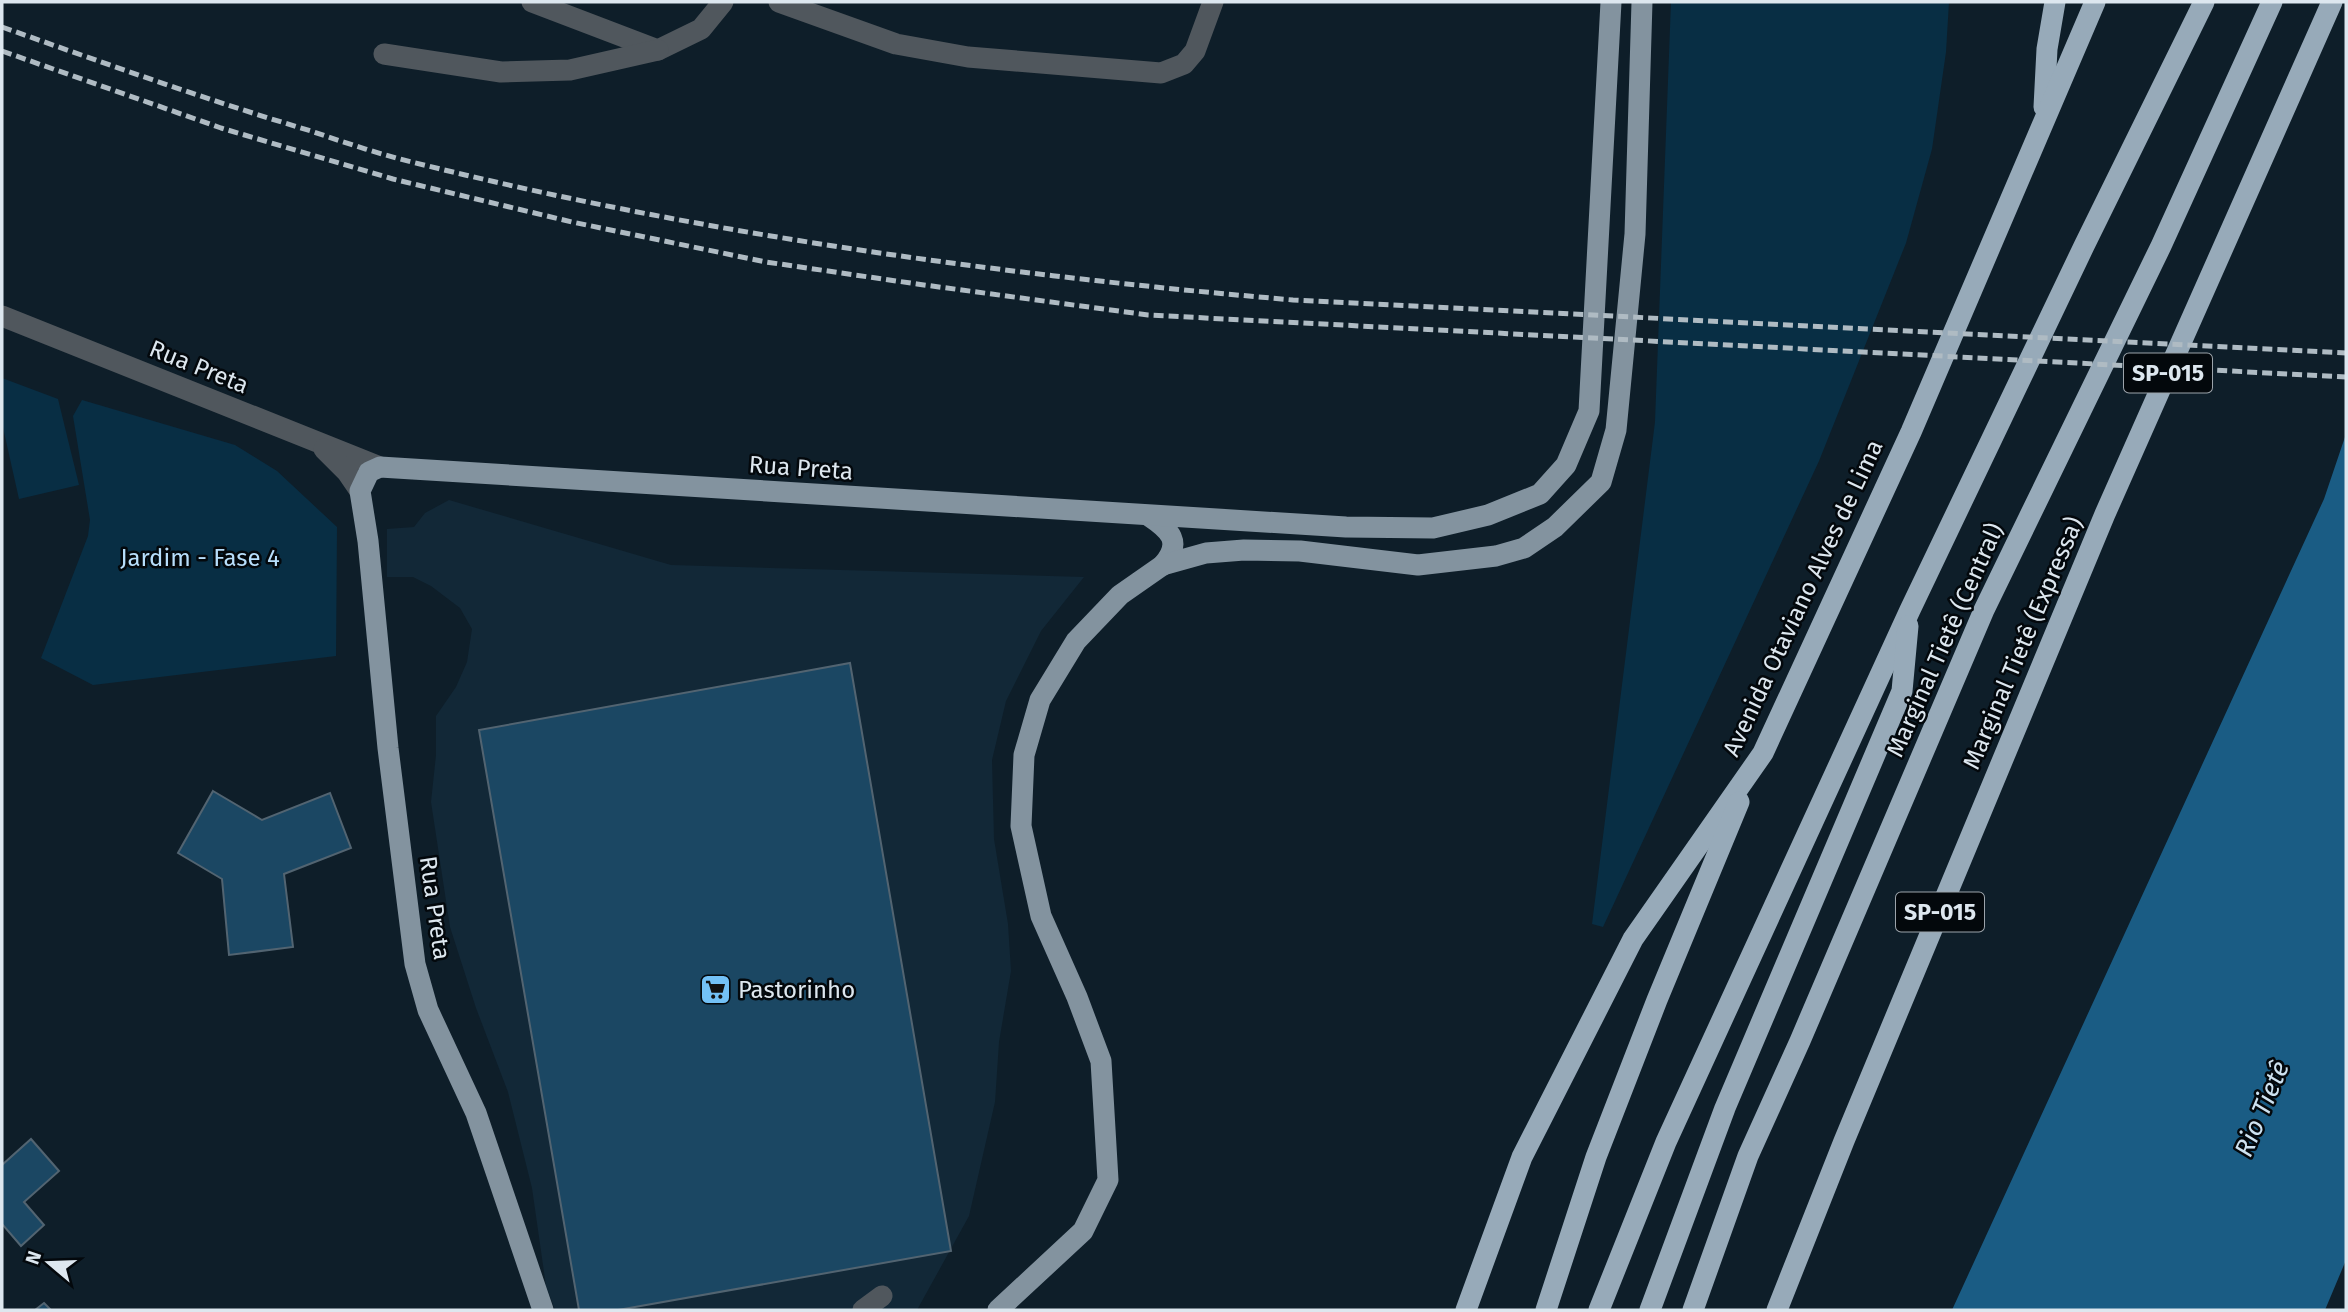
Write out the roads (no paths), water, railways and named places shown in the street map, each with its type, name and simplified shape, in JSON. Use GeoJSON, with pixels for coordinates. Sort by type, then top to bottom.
{"type":"FeatureCollection","features":[{"type":"Feature","properties":{"kind":"highway"},"geometry":{"type":"LineString","coordinates":[[2043,120],[2047,49],[2055,2]]}},
{"type":"Feature","properties":{"kind":"highway","name":"Avenida Otaviano Alves de Lima"},"geometry":{"type":"LineString","coordinates":[[1466,1310],[1522,1157],[1633,939],[1763,753],[1911,432],[2095,2]]}},
{"type":"Feature","properties":{"kind":"highway","name":"Marginal Tietê (Central)"},"geometry":{"type":"LineString","coordinates":[[1599,1310],[1666,1142],[1910,610],[2204,2]]}},
{"type":"Feature","properties":{"kind":"highway","name":"Marginal Tietê (Central)"},"geometry":{"type":"LineString","coordinates":[[1693,1310],[1748,1156],[1800,1041],[1984,610],[2161,246],[2272,2]]}},
{"type":"Feature","properties":{"kind":"highway","name":"Marginal Tietê (Expressa)"},"geometry":{"type":"LineString","coordinates":[[1777,1310],[2105,514],[2332,2]]}},
{"type":"Feature","properties":{"kind":"highway"},"geometry":{"type":"LineString","coordinates":[[1650,1310],[1725,1108],[1902,691],[1910,610]]}},
{"type":"Feature","properties":{"kind":"highway"},"geometry":{"type":"LineString","coordinates":[[1546,1310],[1596,1157],[1657,1000],[1735,811],[1763,753]]}},
{"type":"Feature","properties":{"kind":"main road","name":"Rua Preta"},"geometry":{"type":"LineString","coordinates":[[380,467],[1346,527],[1433,528],[1488,515],[1540,494],[1566,464],[1589,411],[1611,2]]}},
{"type":"Feature","properties":{"kind":"main road"},"geometry":{"type":"LineString","coordinates":[[1163,565],[1206,553],[1244,550],[1300,551],[1418,565],[1496,556],[1524,548],[1555,527],[1601,482],[1616,430],[1635,234],[1642,2]]}},
{"type":"Feature","properties":{"kind":"main road"},"geometry":{"type":"LineString","coordinates":[[360,491],[369,472],[380,467]]}},
{"type":"Feature","properties":{"kind":"main road","name":"Rua Preta"},"geometry":{"type":"LineString","coordinates":[[360,491],[368,541],[388,748],[415,964],[428,1010],[476,1113],[543,1310]]}},
{"type":"Feature","properties":{"kind":"main road"},"geometry":{"type":"LineString","coordinates":[[998,1310],[1083,1231],[1108,1180],[1101,1061],[1077,997],[1041,916],[1021,826],[1024,755],[1041,700],[1076,641],[1119,595],[1163,565],[1172,555],[1170,533],[1158,517]]}},
{"type":"Feature","properties":{"kind":"street"},"geometry":{"type":"LineString","coordinates":[[532,2],[658,50]]}},
{"type":"Feature","properties":{"kind":"street"},"geometry":{"type":"LineString","coordinates":[[384,54],[501,72],[570,70],[658,50],[701,29],[723,2]]}},
{"type":"Feature","properties":{"kind":"street"},"geometry":{"type":"LineString","coordinates":[[779,2],[896,44],[968,57],[1161,73],[1184,64],[1195,51],[1213,2]]}},
{"type":"Feature","properties":{"kind":"street","name":"Rua Preta"},"geometry":{"type":"LineString","coordinates":[[2,316],[317,443],[347,472],[360,491]]}},
{"type":"Feature","properties":{"kind":"street"},"geometry":{"type":"LineString","coordinates":[[317,443],[380,467]]}},
{"type":"Feature","properties":{"kind":"street"},"geometry":{"type":"LineString","coordinates":[[863,1310],[882,1296]]}},
{"type":"Feature","properties":{"kind":"water","name":"Rio Tietê"},"geometry":{"type":"Polygon","coordinates":[[[2346,434],[2346,1260],[2325,1310],[1952,1310],[2324,499],[2346,434]]]}},
{"type":"Feature","properties":{"kind":"railway"},"geometry":{"type":"LineString","coordinates":[[2,27],[194,94],[400,159],[620,209],[843,248],[1180,290],[1293,300],[2346,353]]}},
{"type":"Feature","properties":{"kind":"railway"},"geometry":{"type":"LineString","coordinates":[[2,51],[221,128],[393,179],[572,222],[766,262],[917,284],[1148,315],[2346,377]]}},
{"type":"Feature","properties":{"kind":"place","name":"Pastorinho"},"geometry":{"type":"Point","coordinates":[715,990]}},
{"type":"Feature","properties":{"kind":"park label","name":"Jardim - Fase 4"},"geometry":{"type":"Point","coordinates":[200,558]}}]}
